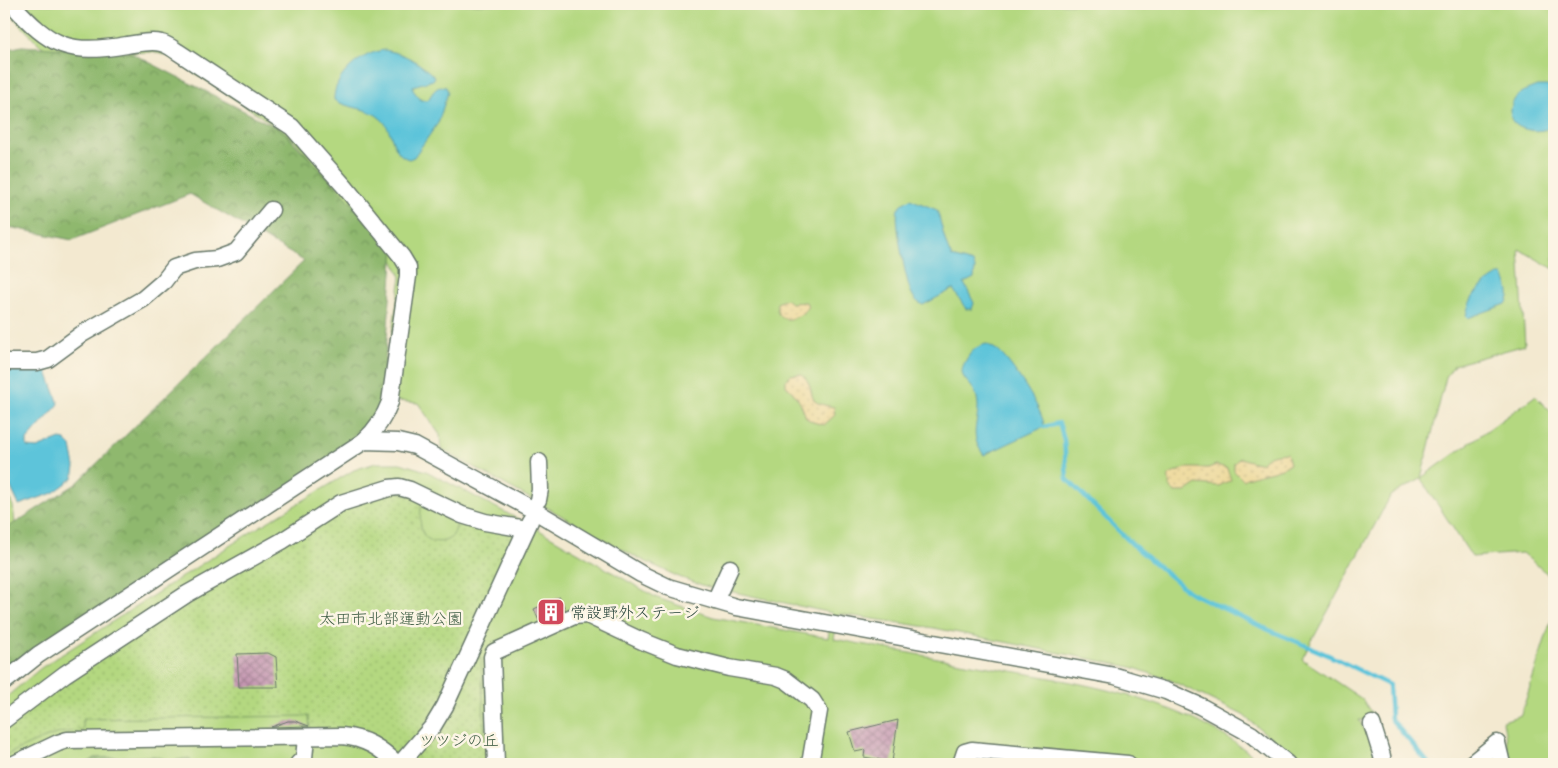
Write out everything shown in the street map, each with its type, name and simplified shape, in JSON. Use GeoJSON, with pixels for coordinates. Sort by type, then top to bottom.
{"type":"FeatureCollection","features":[{"type":"Feature","properties":{"kind":"street"},"geometry":{"type":"LineString","coordinates":[[4,682],[38,655],[364,441],[378,427],[390,402],[407,292],[408,267],[376,224],[292,127],[178,52],[161,43],[145,42],[125,46],[84,49],[65,46],[53,42],[38,31],[12,4]]}},
{"type":"Feature","properties":{"kind":"street"},"geometry":{"type":"LineString","coordinates":[[4,362],[37,362],[48,359],[82,334],[143,299],[164,281],[174,268],[196,261],[217,259],[236,252],[271,210]]}},
{"type":"Feature","properties":{"kind":"street"},"geometry":{"type":"LineString","coordinates":[[364,441],[398,442],[415,446],[535,511],[641,574],[668,587],[715,601],[823,623],[1114,676],[1139,683],[1166,691],[1200,706],[1251,734],[1288,764]]}},
{"type":"Feature","properties":{"kind":"street"},"geometry":{"type":"LineString","coordinates":[[538,500],[540,489],[539,462]]}},
{"type":"Feature","properties":{"kind":"street"},"geometry":{"type":"LineString","coordinates":[[4,720],[64,674],[187,594],[282,541],[341,502],[389,488],[399,487],[410,490],[462,515],[485,522],[528,525],[444,706],[433,726],[399,764],[386,753],[363,739],[342,736],[67,740],[14,764]]}},
{"type":"Feature","properties":{"kind":"street"},"geometry":{"type":"LineString","coordinates":[[715,601],[730,568]]}},
{"type":"Feature","properties":{"kind":"street"},"geometry":{"type":"LineString","coordinates":[[496,764],[492,657],[494,652],[574,616],[587,615],[642,641],[677,654],[721,666],[776,676],[786,680],[812,700],[819,711],[810,764]]}},
{"type":"Feature","properties":{"kind":"street"},"geometry":{"type":"LineString","coordinates":[[1372,724],[1383,764]]}},
{"type":"Feature","properties":{"kind":"street"},"geometry":{"type":"LineString","coordinates":[[298,764],[304,758],[306,738]]}},
{"type":"Feature","properties":{"kind":"street"},"geometry":{"type":"LineString","coordinates":[[1471,764],[1497,744],[1502,764]]}},
{"type":"Feature","properties":{"kind":"street"},"geometry":{"type":"LineString","coordinates":[[961,764],[965,752],[972,750],[1128,764]]}},
{"type":"Feature","properties":{"kind":"green space","name":"太田市北部運動公園"},"geometry":{"type":"Polygon","coordinates":[[[4,4],[1554,4],[1554,269],[1519,249],[1525,345],[1454,365],[1446,377],[1421,478],[1535,396],[1554,415],[1554,584],[1550,576],[1522,553],[1472,557],[1421,479],[1391,495],[1302,659],[1362,699],[1377,721],[1359,720],[1373,745],[1376,764],[1303,764],[1243,715],[1170,680],[1131,667],[934,628],[839,614],[834,639],[1066,681],[1136,698],[1203,724],[1234,742],[1263,764],[4,764],[4,699],[41,668],[254,530],[354,470],[376,463],[400,463],[426,471],[539,530],[657,598],[713,617],[828,638],[832,613],[705,586],[679,577],[636,557],[441,449],[440,435],[418,403],[397,401],[379,413],[401,277],[390,253],[295,141],[283,131],[169,56],[152,52],[63,55],[41,46],[4,8],[4,4]]]}},
{"type":"Feature","properties":{"kind":"green space"},"geometry":{"type":"Polygon","coordinates":[[[22,46],[131,53],[283,131],[394,247],[383,390],[379,413],[347,448],[15,663],[4,673],[4,530],[76,484],[304,261],[190,194],[72,240],[4,226],[4,50],[22,46]]]}},
{"type":"Feature","properties":{"kind":"green space"},"geometry":{"type":"Polygon","coordinates":[[[4,487],[13,506],[15,523],[4,530],[4,487]]]}},
{"type":"Feature","properties":{"kind":"green space","name":"太田市北部運動公園"},"geometry":{"type":"Polygon","coordinates":[[[390,490],[422,499],[421,527],[424,535],[430,540],[438,542],[450,538],[454,533],[459,516],[520,531],[441,704],[401,760],[310,732],[309,716],[83,719],[83,730],[52,736],[4,756],[4,723],[66,676],[312,524],[390,490]]]}},
{"type":"Feature","properties":{"kind":"green space"},"geometry":{"type":"Polygon","coordinates":[[[1554,611],[1554,764],[1510,764],[1503,721],[1521,715],[1554,611]]]}},
{"type":"Feature","properties":{"kind":"green space","name":"ツツジの丘"},"geometry":{"type":"Polygon","coordinates":[[[476,656],[481,658],[486,764],[407,764],[476,656]]]}},
{"type":"Feature","properties":{"kind":"green space"},"geometry":{"type":"Polygon","coordinates":[[[155,756],[171,761],[189,758],[192,764],[86,764],[95,758],[155,756]]]}},
{"type":"Feature","properties":{"kind":"sand"},"geometry":{"type":"Polygon","coordinates":[[[786,299],[791,303],[806,302],[808,306],[799,316],[788,319],[783,318],[777,310],[777,303],[786,299]]]}},
{"type":"Feature","properties":{"kind":"sand"},"geometry":{"type":"Polygon","coordinates":[[[801,374],[808,382],[815,401],[834,407],[835,415],[824,425],[806,418],[799,401],[786,386],[786,380],[790,375],[801,374]]]}},
{"type":"Feature","properties":{"kind":"sand"},"geometry":{"type":"Polygon","coordinates":[[[1287,453],[1290,464],[1279,469],[1243,480],[1234,471],[1234,463],[1240,458],[1261,463],[1269,456],[1287,453]]]}},
{"type":"Feature","properties":{"kind":"sand"},"geometry":{"type":"Polygon","coordinates":[[[1216,465],[1227,468],[1231,480],[1219,486],[1197,484],[1185,492],[1174,492],[1170,486],[1169,475],[1186,468],[1208,468],[1216,465]]]}},
{"type":"Feature","properties":{"kind":"water"},"geometry":{"type":"Polygon","coordinates":[[[385,50],[412,59],[435,77],[433,80],[413,86],[413,90],[421,100],[428,100],[435,90],[440,87],[446,87],[448,92],[438,123],[414,157],[409,159],[399,153],[385,124],[376,115],[334,100],[338,82],[350,67],[367,55],[385,50]]]}},
{"type":"Feature","properties":{"kind":"water"},"geometry":{"type":"Polygon","coordinates":[[[1537,86],[1547,86],[1554,91],[1554,124],[1546,129],[1534,131],[1518,126],[1513,122],[1511,116],[1513,102],[1516,98],[1537,86]]]}},
{"type":"Feature","properties":{"kind":"water"},"geometry":{"type":"Polygon","coordinates":[[[910,199],[937,210],[952,257],[973,263],[975,268],[974,278],[964,283],[974,303],[972,309],[966,309],[953,289],[923,305],[913,296],[904,265],[897,215],[899,207],[910,199]]]}},
{"type":"Feature","properties":{"kind":"water"},"geometry":{"type":"Polygon","coordinates":[[[1498,275],[1503,275],[1509,290],[1506,304],[1468,318],[1466,316],[1473,297],[1481,287],[1498,275]]]}},
{"type":"Feature","properties":{"kind":"water"},"geometry":{"type":"Polygon","coordinates":[[[987,344],[1003,356],[1018,375],[1039,410],[1044,427],[984,455],[976,440],[975,433],[978,413],[977,398],[972,387],[965,379],[962,370],[972,352],[987,344]]]}},
{"type":"Feature","properties":{"kind":"water"},"geometry":{"type":"Polygon","coordinates":[[[4,369],[46,369],[59,404],[27,440],[27,447],[37,448],[60,439],[65,440],[71,446],[75,467],[73,478],[53,493],[19,505],[4,473],[4,369]]]}},
{"type":"Feature","properties":{"kind":"building","name":"常設野外ステージ"},"geometry":{"type":"Polygon","coordinates":[[[560,597],[565,609],[539,621],[534,609],[560,597]]]}},
{"type":"Feature","properties":{"kind":"building"},"geometry":{"type":"Polygon","coordinates":[[[268,653],[276,657],[278,687],[239,687],[237,654],[268,653]]]}},
{"type":"Feature","properties":{"kind":"building"},"geometry":{"type":"Polygon","coordinates":[[[898,720],[892,762],[864,757],[865,750],[855,752],[849,732],[898,720]]]}},
{"type":"Feature","properties":{"kind":"building"},"geometry":{"type":"Polygon","coordinates":[[[288,721],[295,721],[309,726],[271,727],[288,721]]]}},
{"type":"Feature","properties":{"kind":"waterway"},"geometry":{"type":"LineString","coordinates":[[1044,427],[1059,423],[1064,440],[1067,479],[1134,546],[1189,592],[1389,685],[1391,719],[1429,764]]}},
{"type":"Feature","properties":{"kind":"place","name":"常設野外ステージ"},"geometry":{"type":"Point","coordinates":[551,612]}}]}
